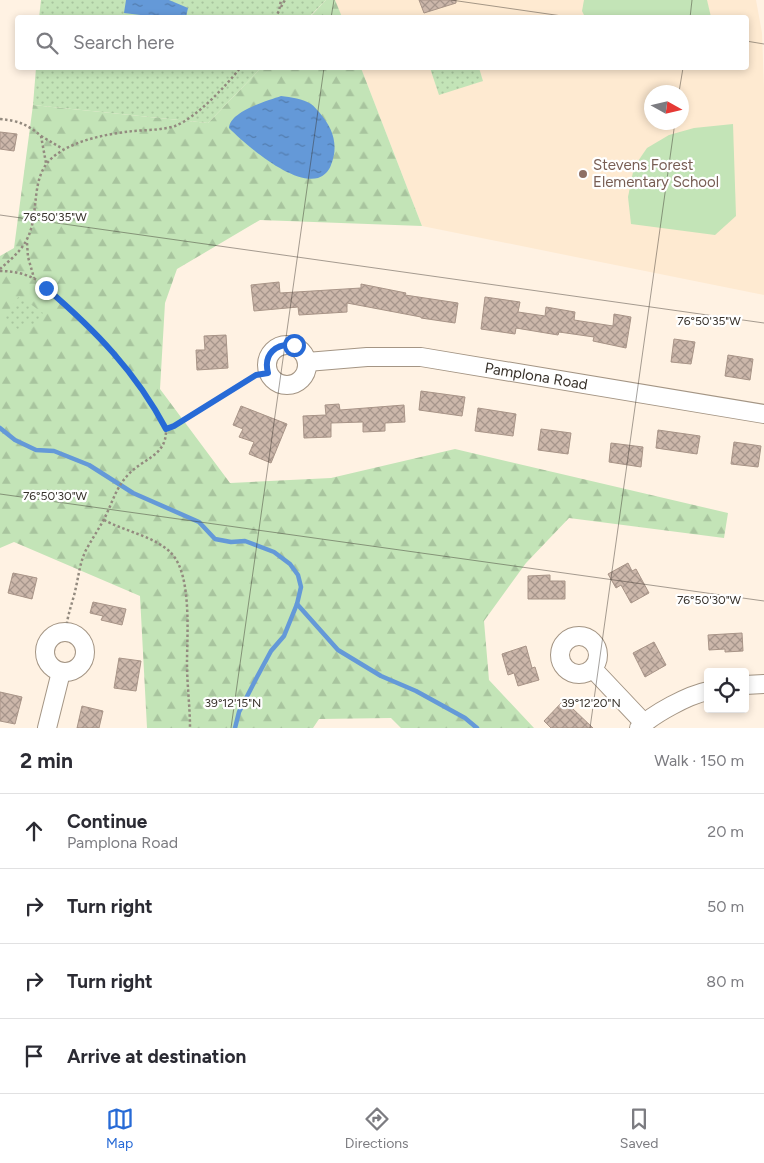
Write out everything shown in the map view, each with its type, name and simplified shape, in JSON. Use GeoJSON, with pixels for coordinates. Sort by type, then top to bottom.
{"type":"FeatureCollection","features":[{"type":"Feature","properties":{"kind":"street"},"geometry":{"type":"LineString","coordinates":[[284,344],[294,345],[302,352],[307,362],[303,376],[298,382],[289,385],[280,384],[273,380],[266,367],[268,356],[275,348],[284,344]]}},
{"type":"Feature","properties":{"kind":"street","name":"Pamplona Road"},"geometry":{"type":"LineString","coordinates":[[307,362],[393,356],[421,358],[764,414]]}},
{"type":"Feature","properties":{"kind":"street"},"geometry":{"type":"LineString","coordinates":[[66,631],[80,637],[85,644],[86,651],[85,659],[80,666],[71,672],[61,672],[51,666],[46,660],[45,653],[47,642],[52,636],[66,631]]}},
{"type":"Feature","properties":{"kind":"street"},"geometry":{"type":"LineString","coordinates":[[593,669],[642,725],[681,701],[704,692]]}},
{"type":"Feature","properties":{"kind":"street"},"geometry":{"type":"LineString","coordinates":[[47,728],[61,672]]}},
{"type":"Feature","properties":{"kind":"street"},"geometry":{"type":"LineString","coordinates":[[749,686],[764,684]]}},
{"type":"Feature","properties":{"kind":"path"},"geometry":{"type":"LineString","coordinates":[[277,15],[283,0]]}},
{"type":"Feature","properties":{"kind":"path"},"geometry":{"type":"LineString","coordinates":[[0,270],[13,258],[26,241],[32,224],[38,180],[46,164],[63,150],[104,136],[175,126],[191,117],[220,91],[238,70]]}},
{"type":"Feature","properties":{"kind":"path"},"geometry":{"type":"LineString","coordinates":[[0,119],[16,121],[29,126],[63,150]]}},
{"type":"Feature","properties":{"kind":"path"},"geometry":{"type":"LineString","coordinates":[[41,136],[46,164]]}},
{"type":"Feature","properties":{"kind":"path"},"geometry":{"type":"LineString","coordinates":[[26,241],[34,278]]}},
{"type":"Feature","properties":{"kind":"path"},"geometry":{"type":"LineString","coordinates":[[0,270],[11,271],[34,278],[77,315],[110,348],[136,379],[166,429],[163,447],[126,477],[114,495],[104,520],[86,550],[79,567],[76,586],[67,617],[66,631]]}},
{"type":"Feature","properties":{"kind":"path"},"geometry":{"type":"LineString","coordinates":[[166,429],[174,426],[256,375],[268,373]]}},
{"type":"Feature","properties":{"kind":"path"},"geometry":{"type":"LineString","coordinates":[[104,520],[156,542],[172,554],[180,570],[188,619],[186,665],[190,728]]}},
{"type":"Feature","properties":{"kind":"shaded area","name":"Stevens Forest Elementary School"},"geometry":{"type":"Polygon","coordinates":[[[335,0],[756,0],[762,33],[764,88],[764,295],[422,226],[362,70],[749,70],[749,15],[341,15],[335,0]]]}},
{"type":"Feature","properties":{"kind":"green space"},"geometry":{"type":"Polygon","coordinates":[[[41,0],[326,0],[311,15],[39,15],[41,0]]]}},
{"type":"Feature","properties":{"kind":"green space"},"geometry":{"type":"Polygon","coordinates":[[[326,0],[335,0],[341,15],[312,15],[326,0]]]}},
{"type":"Feature","properties":{"kind":"green space"},"geometry":{"type":"Polygon","coordinates":[[[584,0],[707,0],[711,15],[584,15],[582,11],[584,0]]]}},
{"type":"Feature","properties":{"kind":"green space"},"geometry":{"type":"Polygon","coordinates":[[[36,70],[259,70],[208,123],[33,105],[36,70]]]}},
{"type":"Feature","properties":{"kind":"green space"},"geometry":{"type":"Polygon","coordinates":[[[259,70],[362,70],[422,226],[260,220],[177,269],[165,303],[160,389],[230,483],[331,478],[455,449],[728,513],[724,538],[569,518],[526,563],[484,621],[489,680],[534,728],[401,728],[391,718],[319,719],[313,728],[147,728],[140,596],[14,542],[0,548],[0,256],[14,248],[33,105],[208,123],[259,70]]]}},
{"type":"Feature","properties":{"kind":"green space"},"geometry":{"type":"Polygon","coordinates":[[[431,70],[480,70],[483,81],[439,95],[431,70]]]}},
{"type":"Feature","properties":{"kind":"green space"},"geometry":{"type":"Polygon","coordinates":[[[733,124],[736,216],[715,235],[631,224],[628,197],[634,167],[647,148],[669,135],[694,128],[733,124]]]}},
{"type":"Feature","properties":{"kind":"green space"},"geometry":{"type":"Polygon","coordinates":[[[19,296],[43,313],[32,328],[25,322],[19,330],[3,319],[19,296]]]}},
{"type":"Feature","properties":{"kind":"water"},"geometry":{"type":"Polygon","coordinates":[[[126,0],[169,0],[188,8],[186,15],[124,13],[126,0]]]}},
{"type":"Feature","properties":{"kind":"water"},"geometry":{"type":"Polygon","coordinates":[[[281,96],[311,104],[328,124],[333,137],[333,158],[329,169],[318,178],[307,179],[283,170],[246,144],[229,128],[231,122],[236,117],[250,107],[281,96]]]}},
{"type":"Feature","properties":{"kind":"building"},"geometry":{"type":"Polygon","coordinates":[[[419,0],[456,0],[456,3],[424,13],[419,0]]]}},
{"type":"Feature","properties":{"kind":"building"},"geometry":{"type":"Polygon","coordinates":[[[0,132],[17,134],[14,151],[0,149],[0,132]]]}},
{"type":"Feature","properties":{"kind":"building"},"geometry":{"type":"Polygon","coordinates":[[[279,282],[280,293],[361,288],[361,284],[406,293],[405,295],[458,303],[455,323],[347,303],[347,312],[299,315],[298,307],[254,311],[251,285],[279,282]]]}},
{"type":"Feature","properties":{"kind":"building"},"geometry":{"type":"Polygon","coordinates":[[[485,297],[520,302],[518,312],[545,316],[546,307],[575,312],[574,320],[613,326],[614,314],[631,317],[626,348],[593,341],[594,337],[559,332],[558,335],[516,328],[515,334],[481,329],[485,297]]]}},
{"type":"Feature","properties":{"kind":"building"},"geometry":{"type":"Polygon","coordinates":[[[226,335],[228,368],[197,370],[196,350],[205,350],[204,336],[226,335]]]}},
{"type":"Feature","properties":{"kind":"building"},"geometry":{"type":"Polygon","coordinates":[[[674,339],[695,342],[691,364],[671,362],[674,339]]]}},
{"type":"Feature","properties":{"kind":"building"},"geometry":{"type":"Polygon","coordinates":[[[728,355],[753,359],[750,380],[725,376],[728,355]]]}},
{"type":"Feature","properties":{"kind":"building"},"geometry":{"type":"Polygon","coordinates":[[[421,391],[465,397],[462,416],[419,410],[421,391]]]}},
{"type":"Feature","properties":{"kind":"building"},"geometry":{"type":"Polygon","coordinates":[[[339,404],[340,410],[404,405],[405,422],[385,423],[385,431],[363,432],[363,422],[331,423],[331,437],[304,438],[303,416],[326,415],[325,405],[339,404]]]}},
{"type":"Feature","properties":{"kind":"building"},"geometry":{"type":"Polygon","coordinates":[[[241,406],[287,424],[271,463],[249,454],[254,442],[239,437],[243,429],[233,425],[241,406]]]}},
{"type":"Feature","properties":{"kind":"building"},"geometry":{"type":"Polygon","coordinates":[[[478,408],[516,414],[513,436],[475,431],[478,408]]]}},
{"type":"Feature","properties":{"kind":"building"},"geometry":{"type":"Polygon","coordinates":[[[541,429],[571,433],[568,454],[538,450],[541,429]]]}},
{"type":"Feature","properties":{"kind":"building"},"geometry":{"type":"Polygon","coordinates":[[[658,430],[700,436],[697,454],[656,448],[658,430]]]}},
{"type":"Feature","properties":{"kind":"building"},"geometry":{"type":"Polygon","coordinates":[[[734,442],[761,446],[758,467],[731,464],[734,442]]]}},
{"type":"Feature","properties":{"kind":"building"},"geometry":{"type":"Polygon","coordinates":[[[611,443],[643,447],[641,467],[609,462],[611,443]]]}},
{"type":"Feature","properties":{"kind":"building"},"geometry":{"type":"Polygon","coordinates":[[[628,563],[632,571],[636,569],[649,593],[631,603],[621,585],[616,588],[608,574],[628,563]]]}},
{"type":"Feature","properties":{"kind":"building"},"geometry":{"type":"Polygon","coordinates":[[[13,573],[37,578],[32,599],[8,593],[13,573]]]}},
{"type":"Feature","properties":{"kind":"building"},"geometry":{"type":"Polygon","coordinates":[[[550,575],[550,581],[565,581],[565,599],[528,599],[528,576],[550,575]]]}},
{"type":"Feature","properties":{"kind":"building"},"geometry":{"type":"Polygon","coordinates":[[[93,602],[126,609],[122,625],[101,620],[103,616],[90,613],[93,602]]]}},
{"type":"Feature","properties":{"kind":"building"},"geometry":{"type":"Polygon","coordinates":[[[742,633],[743,651],[725,652],[725,649],[709,650],[708,635],[742,633]]]}},
{"type":"Feature","properties":{"kind":"building"},"geometry":{"type":"Polygon","coordinates":[[[654,642],[666,665],[645,677],[633,653],[654,642]]]}},
{"type":"Feature","properties":{"kind":"building"},"geometry":{"type":"Polygon","coordinates":[[[526,646],[532,668],[535,667],[539,680],[518,686],[514,673],[508,675],[502,654],[526,646]]]}},
{"type":"Feature","properties":{"kind":"building"},"geometry":{"type":"Polygon","coordinates":[[[119,658],[141,661],[136,691],[114,688],[119,658]]]}},
{"type":"Feature","properties":{"kind":"building"},"geometry":{"type":"Polygon","coordinates":[[[0,692],[22,697],[15,724],[0,721],[0,692]]]}},
{"type":"Feature","properties":{"kind":"building"},"geometry":{"type":"Polygon","coordinates":[[[564,700],[593,728],[551,728],[544,721],[564,700]]]}},
{"type":"Feature","properties":{"kind":"building"},"geometry":{"type":"Polygon","coordinates":[[[82,706],[103,711],[99,728],[77,728],[82,706]]]}},
{"type":"Feature","properties":{"kind":"waterway"},"geometry":{"type":"LineString","coordinates":[[0,428],[15,440],[36,450],[54,451],[89,465],[133,493],[199,522],[215,539],[231,542],[245,541],[274,552],[290,564],[298,575],[301,587],[297,604],[284,636],[271,651],[239,712],[235,728]]}},
{"type":"Feature","properties":{"kind":"waterway"},"geometry":{"type":"LineString","coordinates":[[297,604],[338,650],[381,676],[416,691],[465,718],[477,728]]}},
{"type":"Feature","properties":{"kind":"place","name":"Stevens Forest Elementary School"},"geometry":{"type":"Point","coordinates":[583,174]}},
{"type":"Feature","properties":{"kind":"route"},"geometry":{"type":"LineString","coordinates":[[46,288],[77,315],[110,348],[136,379],[166,429],[174,426],[256,375],[268,373],[266,367],[268,356],[275,348],[284,344],[294,345]]}}]}
